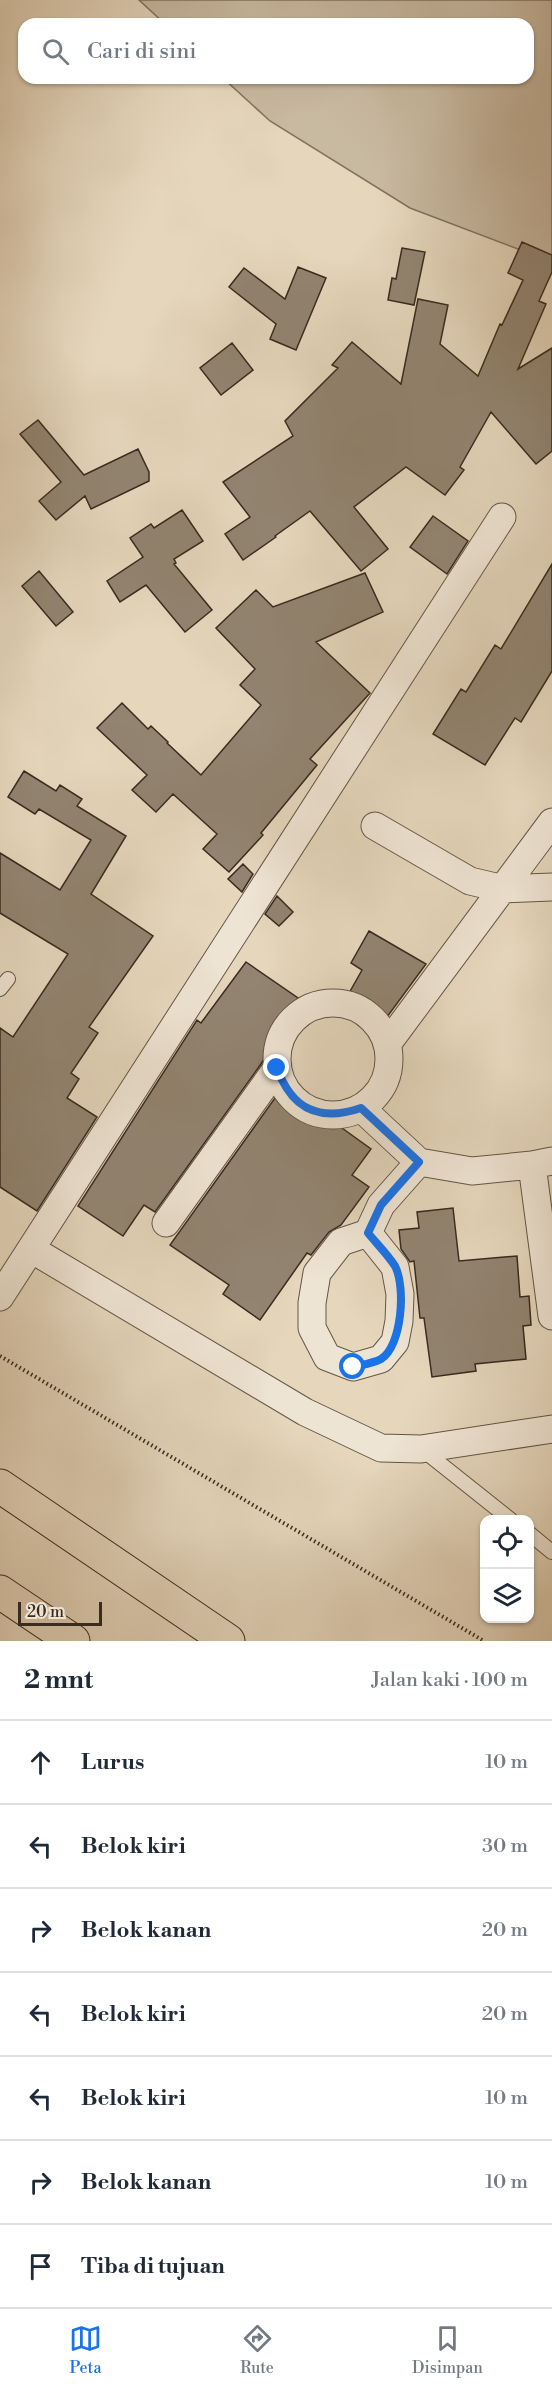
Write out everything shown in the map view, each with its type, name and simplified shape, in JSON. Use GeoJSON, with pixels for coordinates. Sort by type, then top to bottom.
{"type":"FeatureCollection","features":[{"type":"Feature","properties":{"kind":"highway"},"geometry":{"type":"LineString","coordinates":[[0,1486],[228,1641]]}},
{"type":"Feature","properties":{"kind":"highway"},"geometry":{"type":"LineString","coordinates":[[0,1592],[73,1641]]}},
{"type":"Feature","properties":{"kind":"street"},"geometry":{"type":"LineString","coordinates":[[0,1297],[502,517]]}},
{"type":"Feature","properties":{"kind":"street"},"geometry":{"type":"LineString","coordinates":[[388,1043],[552,822]]}},
{"type":"Feature","properties":{"kind":"street"},"geometry":{"type":"LineString","coordinates":[[375,826],[470,881],[504,889],[552,887]]}},
{"type":"Feature","properties":{"kind":"street"},"geometry":{"type":"LineString","coordinates":[[330,1003],[348,1005],[366,1013],[379,1026],[388,1043],[389,1061],[386,1080],[375,1096],[361,1108],[344,1114],[326,1115],[309,1110],[294,1099],[283,1086],[277,1068],[277,1050],[283,1032],[295,1017],[311,1007],[330,1003]]}},
{"type":"Feature","properties":{"kind":"street"},"geometry":{"type":"LineString","coordinates":[[166,1223],[277,1068]]}},
{"type":"Feature","properties":{"kind":"street"},"geometry":{"type":"LineString","coordinates":[[361,1108],[419,1162],[472,1171],[542,1163],[552,1316]]}},
{"type":"Feature","properties":{"kind":"street"},"geometry":{"type":"LineString","coordinates":[[368,1233],[396,1268],[400,1294],[399,1321],[394,1342],[381,1359],[353,1367],[327,1357],[312,1328],[312,1303],[316,1273],[341,1242],[368,1233],[381,1205],[419,1162]]}},
{"type":"Feature","properties":{"kind":"street"},"geometry":{"type":"LineString","coordinates":[[31,1249],[305,1412],[381,1448],[421,1449],[552,1429]]}},
{"type":"Feature","properties":{"kind":"lane"},"geometry":{"type":"LineString","coordinates":[[421,1449],[505,1515]]}},
{"type":"Feature","properties":{"kind":"lane"},"geometry":{"type":"LineString","coordinates":[[534,1537],[552,1552]]}},
{"type":"Feature","properties":{"kind":"path"},"geometry":{"type":"LineString","coordinates":[[0,1356],[484,1641]]}},
{"type":"Feature","properties":{"kind":"shaded area"},"geometry":{"type":"Polygon","coordinates":[[[139,0],[552,0],[552,262],[410,208],[270,121],[230,84],[534,84],[534,18],[158,18],[139,0]]]}},
{"type":"Feature","properties":{"kind":"building"},"geometry":{"type":"Polygon","coordinates":[[[522,242],[552,255],[552,272],[539,301],[546,304],[518,369],[552,348],[552,451],[536,464],[491,412],[460,467],[464,470],[445,495],[406,467],[354,507],[388,549],[361,571],[310,511],[243,560],[225,534],[250,517],[223,482],[293,436],[285,421],[338,368],[332,365],[352,342],[401,384],[418,299],[448,305],[440,344],[478,376],[500,324],[502,325],[523,280],[508,273],[522,242]]]}},
{"type":"Feature","properties":{"kind":"building"},"geometry":{"type":"Polygon","coordinates":[[[402,248],[425,252],[414,305],[388,300],[392,278],[396,279],[402,248]]]}},
{"type":"Feature","properties":{"kind":"building"},"geometry":{"type":"Polygon","coordinates":[[[298,267],[326,278],[296,350],[270,339],[276,324],[229,287],[244,268],[285,299],[298,267]]]}},
{"type":"Feature","properties":{"kind":"building"},"geometry":{"type":"Polygon","coordinates":[[[232,343],[253,370],[221,395],[200,368],[232,343]]]}},
{"type":"Feature","properties":{"kind":"building"},"geometry":{"type":"Polygon","coordinates":[[[38,420],[84,475],[138,449],[149,472],[149,481],[91,509],[85,496],[56,520],[39,501],[61,482],[20,434],[38,420]]]}},
{"type":"Feature","properties":{"kind":"building"},"geometry":{"type":"Polygon","coordinates":[[[182,510],[203,541],[174,559],[176,563],[174,564],[212,610],[185,632],[146,585],[120,602],[107,581],[143,557],[130,538],[151,524],[154,528],[182,510]]]}},
{"type":"Feature","properties":{"kind":"building"},"geometry":{"type":"Polygon","coordinates":[[[433,516],[468,541],[447,574],[410,547],[433,516]]]}},
{"type":"Feature","properties":{"kind":"building"},"geometry":{"type":"Polygon","coordinates":[[[552,564],[552,671],[521,722],[515,718],[485,765],[433,734],[461,689],[466,692],[495,645],[501,649],[552,564]]]}},
{"type":"Feature","properties":{"kind":"building"},"geometry":{"type":"Polygon","coordinates":[[[39,571],[73,612],[56,626],[22,586],[39,571]]]}},
{"type":"Feature","properties":{"kind":"building"},"geometry":{"type":"Polygon","coordinates":[[[365,573],[383,612],[316,642],[370,693],[310,759],[317,765],[261,833],[263,835],[229,872],[203,849],[217,834],[173,794],[156,812],[132,790],[147,775],[97,728],[122,703],[148,729],[151,726],[201,775],[261,705],[240,685],[255,669],[216,628],[256,590],[273,607],[365,573]]]}},
{"type":"Feature","properties":{"kind":"building"},"geometry":{"type":"Polygon","coordinates":[[[24,771],[56,791],[60,785],[82,799],[77,806],[126,836],[91,894],[153,936],[89,1027],[98,1033],[71,1073],[79,1079],[67,1098],[97,1117],[37,1211],[0,1187],[0,1028],[13,1037],[68,954],[0,913],[0,853],[60,890],[91,840],[39,809],[35,814],[8,797],[24,771]]]}},
{"type":"Feature","properties":{"kind":"building"},"geometry":{"type":"Polygon","coordinates":[[[243,864],[253,874],[242,892],[228,879],[243,864]]]}},
{"type":"Feature","properties":{"kind":"building"},"geometry":{"type":"Polygon","coordinates":[[[277,896],[293,912],[279,926],[265,914],[277,896]]]}},
{"type":"Feature","properties":{"kind":"building"},"geometry":{"type":"Polygon","coordinates":[[[369,931],[426,964],[387,1017],[348,995],[362,970],[351,963],[369,931]]]}},
{"type":"Feature","properties":{"kind":"building"},"geometry":{"type":"Polygon","coordinates":[[[246,962],[298,998],[278,1027],[282,1030],[261,1064],[155,1212],[144,1205],[123,1236],[78,1206],[197,1020],[201,1023],[246,962]]]}},
{"type":"Feature","properties":{"kind":"building"},"geometry":{"type":"Polygon","coordinates":[[[280,1091],[332,1128],[335,1123],[371,1149],[352,1175],[369,1187],[341,1225],[329,1232],[311,1255],[307,1253],[260,1320],[223,1294],[229,1285],[170,1245],[280,1091]]]}},
{"type":"Feature","properties":{"kind":"building"},"geometry":{"type":"Polygon","coordinates":[[[453,1208],[459,1261],[517,1256],[520,1297],[529,1296],[531,1325],[523,1326],[526,1359],[475,1364],[476,1371],[432,1377],[424,1318],[420,1318],[414,1261],[410,1262],[401,1249],[399,1230],[419,1228],[417,1212],[453,1208]]]}},
{"type":"Feature","properties":{"kind":"route"},"geometry":{"type":"LineString","coordinates":[[277,1068],[283,1086],[294,1099],[309,1110],[326,1115],[344,1114],[361,1108],[419,1162],[381,1205],[368,1233],[396,1268],[400,1294],[399,1321],[394,1342],[381,1359],[353,1367]]}}]}
